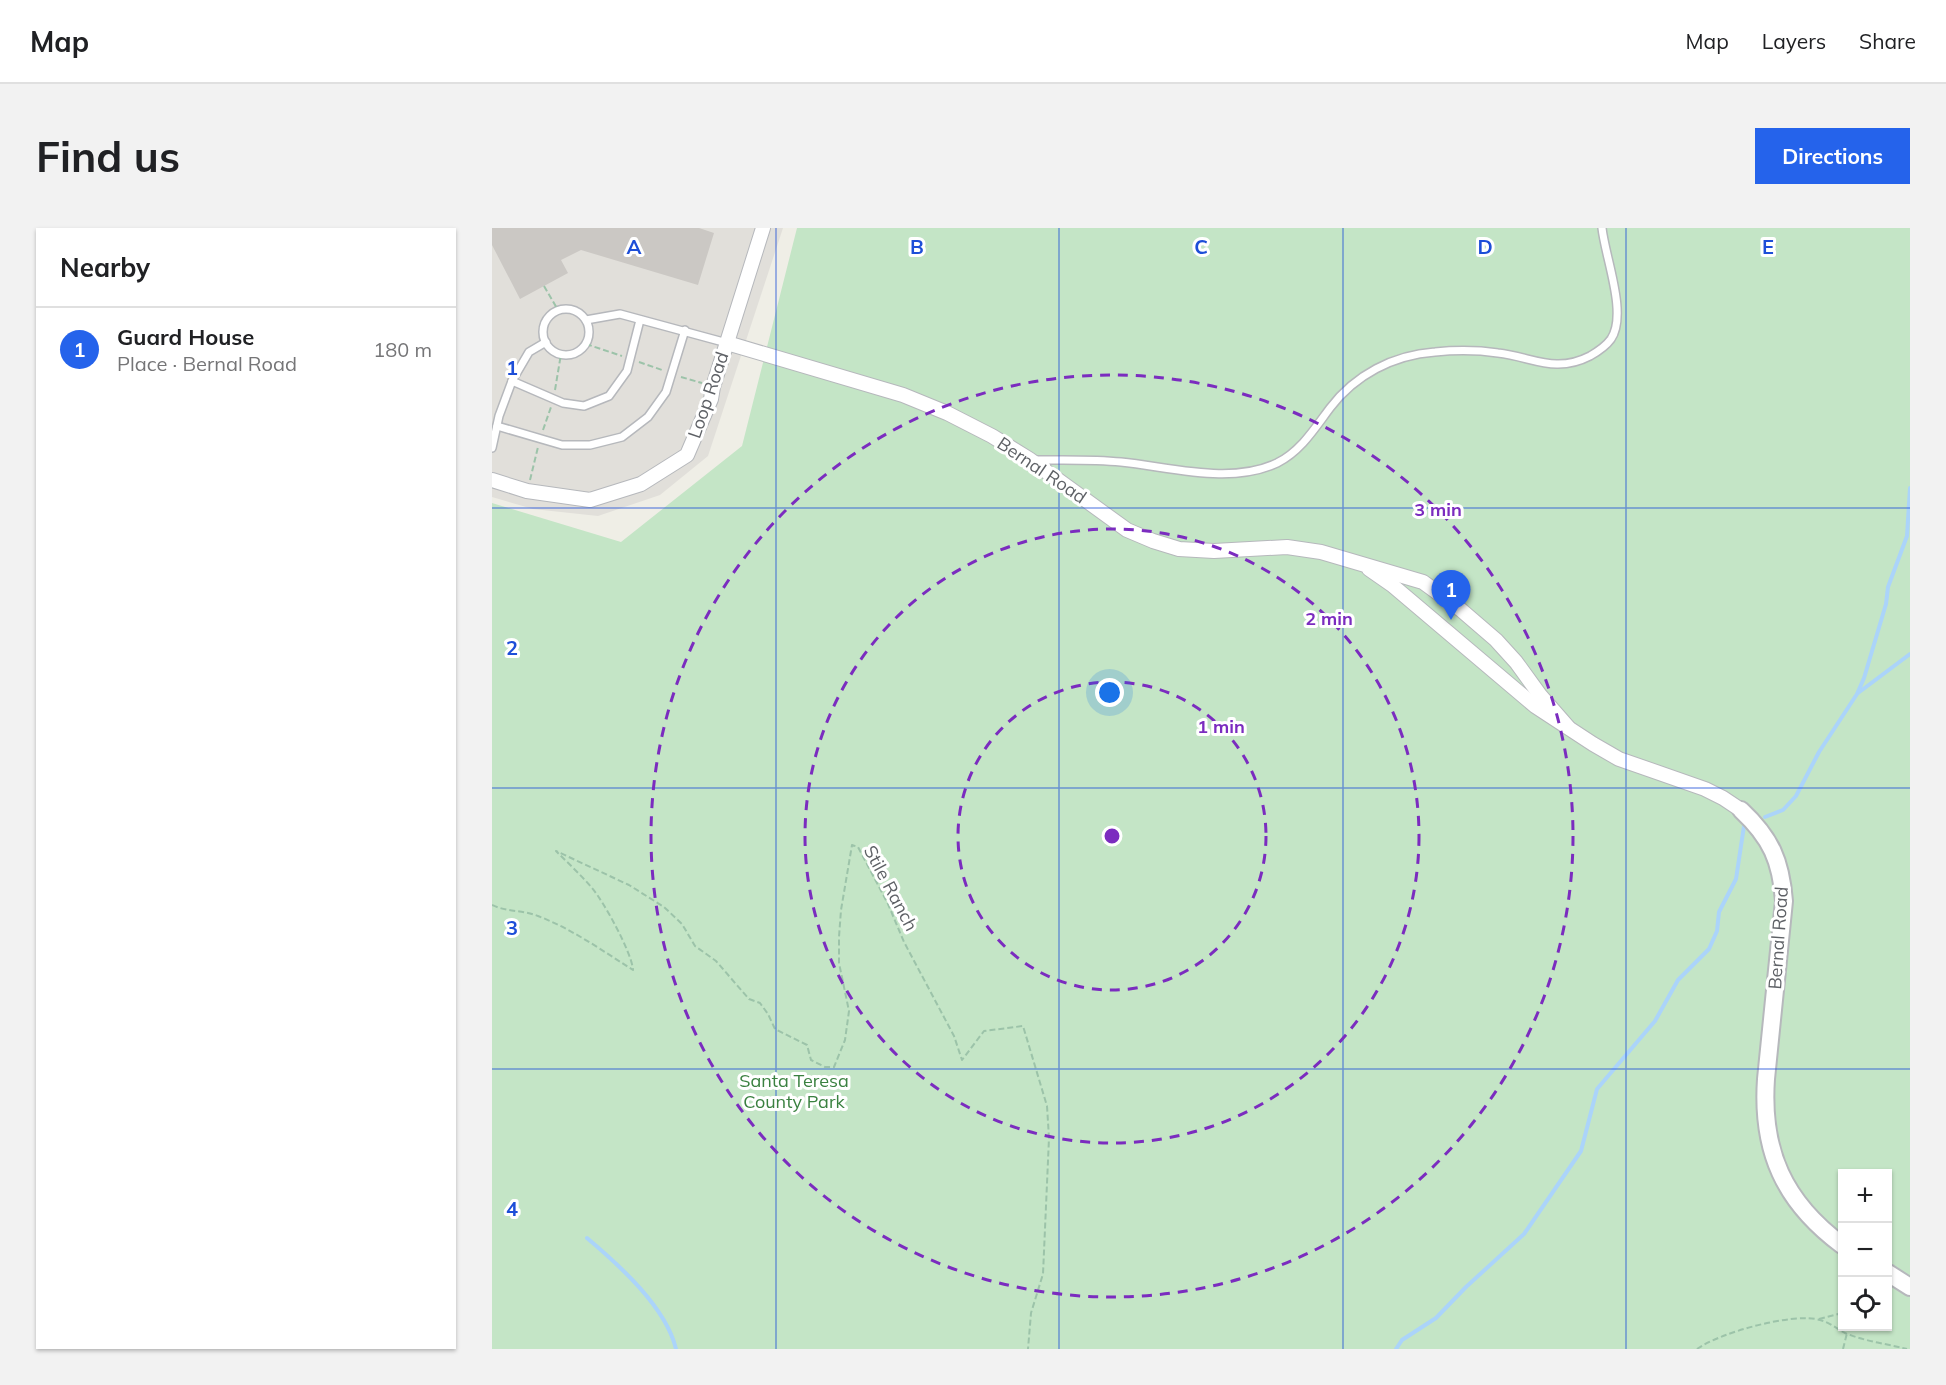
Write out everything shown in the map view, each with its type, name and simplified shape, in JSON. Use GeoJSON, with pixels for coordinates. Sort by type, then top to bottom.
{"type":"FeatureCollection","features":[{"type":"Feature","properties":{"kind":"street","name":"Loop Road"},"geometry":{"type":"LineString","coordinates":[[492,480],[527,491],[590,500],[641,484],[687,455],[711,399],[763,228]]}},
{"type":"Feature","properties":{"kind":"street","name":"Bernal Road"},"geometry":{"type":"LineString","coordinates":[[727,343],[903,395],[947,413],[992,436],[1029,459],[1127,530],[1153,541],[1179,549],[1214,551],[1287,547],[1321,552],[1423,582],[1460,609],[1496,640],[1568,727]]}},
{"type":"Feature","properties":{"kind":"street","name":"Bernal Road"},"geometry":{"type":"LineString","coordinates":[[1360,562],[1392,585],[1535,706],[1620,759],[1723,798],[1741,810],[1758,826],[1778,861],[1784,901],[1765,1088],[1764,1106],[1767,1130],[1773,1155],[1784,1181],[1814,1222],[1838,1242]]}},
{"type":"Feature","properties":{"kind":"street"},"geometry":{"type":"LineString","coordinates":[[1892,1276],[1910,1287]]}},
{"type":"Feature","properties":{"kind":"lane"},"geometry":{"type":"LineString","coordinates":[[1029,459],[1119,462],[1216,473],[1242,473],[1278,462],[1296,450],[1312,434],[1345,390],[1363,376],[1383,365],[1406,357],[1432,352],[1483,351],[1502,353],[1548,365],[1565,365],[1583,360],[1598,351],[1611,338],[1617,321],[1616,299],[1602,228]]}},
{"type":"Feature","properties":{"kind":"lane"},"geometry":{"type":"LineString","coordinates":[[558,310],[577,312],[586,320],[589,330],[586,344],[575,354],[561,354],[554,351],[546,342],[544,334],[547,320],[558,310]]}},
{"type":"Feature","properties":{"kind":"lane"},"geometry":{"type":"LineString","coordinates":[[586,320],[620,314],[727,343]]}},
{"type":"Feature","properties":{"kind":"lane"},"geometry":{"type":"LineString","coordinates":[[512,381],[563,404],[584,406],[609,396],[627,371],[640,320]]}},
{"type":"Feature","properties":{"kind":"lane"},"geometry":{"type":"LineString","coordinates":[[497,426],[562,445],[590,445],[622,437],[648,417],[666,392],[685,330]]}},
{"type":"Feature","properties":{"kind":"lane"},"geometry":{"type":"LineString","coordinates":[[492,448],[512,381],[529,352],[546,342]]}},
{"type":"Feature","properties":{"kind":"path"},"geometry":{"type":"LineString","coordinates":[[544,286],[558,310]]}},
{"type":"Feature","properties":{"kind":"path"},"geometry":{"type":"LineString","coordinates":[[586,344],[713,387]]}},
{"type":"Feature","properties":{"kind":"path"},"geometry":{"type":"LineString","coordinates":[[527,491],[540,439],[554,399],[561,354]]}},
{"type":"Feature","properties":{"kind":"path","name":"Stile Ranch"},"geometry":{"type":"LineString","coordinates":[[492,905],[538,916],[594,945],[633,970],[633,963],[593,888],[556,851],[629,885],[664,907],[682,924],[695,946],[717,962],[749,999],[760,1003],[775,1029],[807,1045],[811,1060],[825,1067],[834,1066],[844,1040],[849,1011],[839,963],[841,910],[852,845],[858,847],[888,904],[904,942],[954,1036],[962,1060],[984,1031],[1023,1026],[1047,1106],[1050,1138],[1043,1274],[1031,1312],[1028,1349]]}},
{"type":"Feature","properties":{"kind":"path"},"geometry":{"type":"LineString","coordinates":[[1696,1349],[1743,1329],[1787,1319],[1819,1319],[1838,1314]]}},
{"type":"Feature","properties":{"kind":"path"},"geometry":{"type":"LineString","coordinates":[[1819,1319],[1846,1333],[1907,1349]]}},
{"type":"Feature","properties":{"kind":"path"},"geometry":{"type":"LineString","coordinates":[[1843,1349],[1846,1333]]}},
{"type":"Feature","properties":{"kind":"shaded area"},"geometry":{"type":"Polygon","coordinates":[[[492,228],[783,228],[708,456],[660,495],[598,516],[533,509],[492,497],[492,228]]]}},
{"type":"Feature","properties":{"kind":"green space","name":"Santa Teresa County Park"},"geometry":{"type":"Polygon","coordinates":[[[797,228],[1910,228],[1910,1349],[492,1349],[492,503],[621,542],[742,446],[797,228]]]}},
{"type":"Feature","properties":{"kind":"building"},"geometry":{"type":"Polygon","coordinates":[[[492,228],[699,228],[714,233],[698,285],[581,250],[561,260],[568,273],[520,299],[492,245],[492,228]]]}},
{"type":"Feature","properties":{"kind":"waterway"},"geometry":{"type":"LineString","coordinates":[[1765,817],[1783,810],[1796,796],[1819,752],[1857,694],[1886,604],[1888,587],[1907,536],[1910,488]]}},
{"type":"Feature","properties":{"kind":"waterway"},"geometry":{"type":"LineString","coordinates":[[1858,693],[1910,654]]}},
{"type":"Feature","properties":{"kind":"waterway"},"geometry":{"type":"LineString","coordinates":[[1396,1349],[1402,1340],[1436,1318],[1524,1234],[1581,1151],[1597,1089],[1655,1021],[1678,980],[1709,949],[1717,931],[1719,912],[1736,879],[1744,826]]}},
{"type":"Feature","properties":{"kind":"waterway"},"geometry":{"type":"LineString","coordinates":[[587,1238],[640,1288],[671,1333],[676,1349]]}},
{"type":"Feature","properties":{"kind":"place","name":"Guard House"},"geometry":{"type":"Point","coordinates":[1451,620]}}]}
